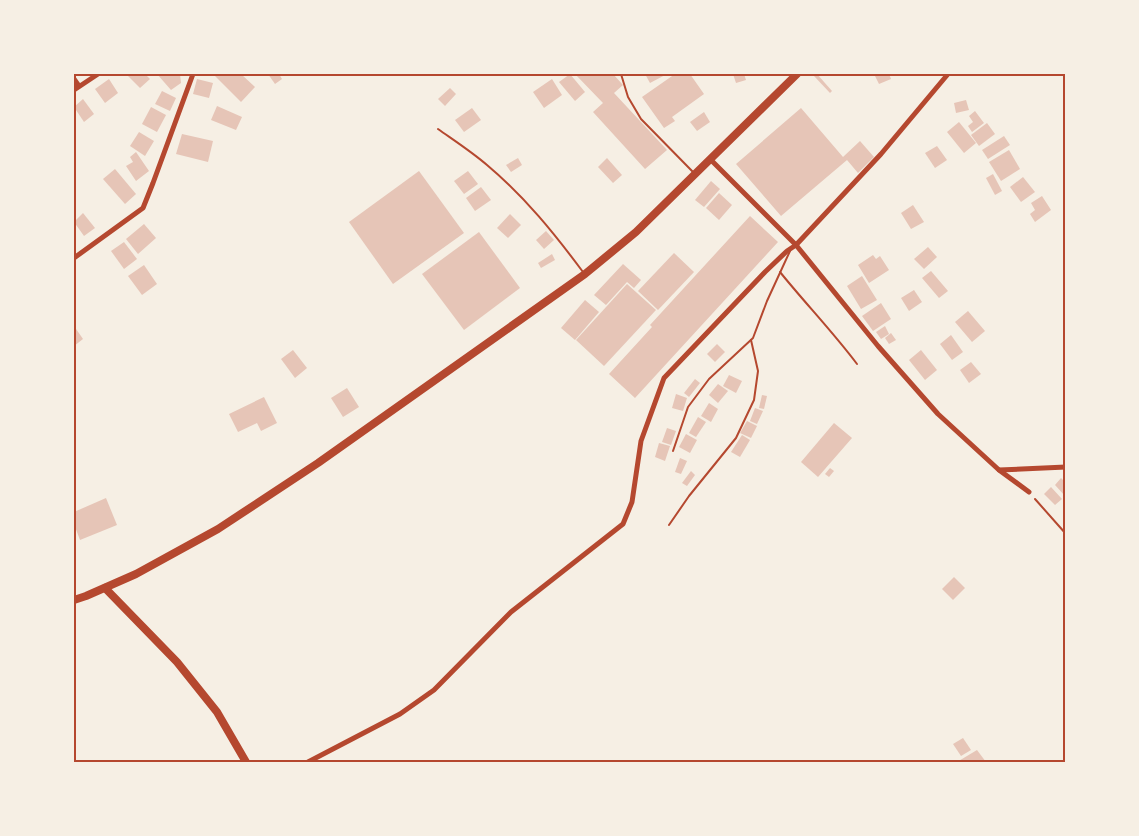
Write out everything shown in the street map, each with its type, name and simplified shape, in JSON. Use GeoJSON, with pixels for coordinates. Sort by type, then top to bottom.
{"type":"FeatureCollection","features":[{"type":"Feature","properties":{"kind":"main road"},"geometry":{"type":"LineString","coordinates":[[74,600],[136,574],[218,529],[262,501],[585,274],[636,232],[797,74]]}},
{"type":"Feature","properties":{"kind":"main road"},"geometry":{"type":"LineString","coordinates":[[105,588],[177,662],[217,712],[246,762]]}},
{"type":"Feature","properties":{"kind":"street"},"geometry":{"type":"LineString","coordinates":[[74,90],[98,74]]}},
{"type":"Feature","properties":{"kind":"street"},"geometry":{"type":"LineString","coordinates":[[74,258],[143,208],[193,74]]}},
{"type":"Feature","properties":{"kind":"street"},"geometry":{"type":"LineString","coordinates":[[308,762],[400,714],[434,690],[511,612],[623,524],[632,502],[641,441],[664,378],[881,154],[948,74]]}},
{"type":"Feature","properties":{"kind":"street"},"geometry":{"type":"LineString","coordinates":[[74,79],[80,86]]}},
{"type":"Feature","properties":{"kind":"street"},"geometry":{"type":"LineString","coordinates":[[710,159],[793,247],[931,405],[999,470],[1029,492]]}},
{"type":"Feature","properties":{"kind":"street"},"geometry":{"type":"LineString","coordinates":[[999,470],[1065,467]]}},
{"type":"Feature","properties":{"kind":"lane"},"geometry":{"type":"LineString","coordinates":[[621,74],[628,97],[641,119],[695,174]]}},
{"type":"Feature","properties":{"kind":"lane"},"geometry":{"type":"LineString","coordinates":[[438,129],[487,165],[530,206],[552,230],[585,274]]}},
{"type":"Feature","properties":{"kind":"lane"},"geometry":{"type":"LineString","coordinates":[[674,451],[688,407],[709,379],[753,338],[780,272],[793,247]]}},
{"type":"Feature","properties":{"kind":"lane"},"geometry":{"type":"LineString","coordinates":[[780,272],[857,364]]}},
{"type":"Feature","properties":{"kind":"lane"},"geometry":{"type":"LineString","coordinates":[[669,525],[689,495],[736,438],[754,400],[758,371],[751,340]]}},
{"type":"Feature","properties":{"kind":"path"},"geometry":{"type":"LineString","coordinates":[[1029,492],[1065,534]]}},
{"type":"Feature","properties":{"kind":"building"},"geometry":{"type":"Polygon","coordinates":[[[126,74],[145,74],[150,79],[140,88],[126,74]]]}},
{"type":"Feature","properties":{"kind":"building"},"geometry":{"type":"Polygon","coordinates":[[[157,74],[180,74],[181,83],[171,90],[157,74]]]}},
{"type":"Feature","properties":{"kind":"building"},"geometry":{"type":"Polygon","coordinates":[[[215,74],[241,74],[255,87],[241,102],[215,74]]]}},
{"type":"Feature","properties":{"kind":"building"},"geometry":{"type":"Polygon","coordinates":[[[268,74],[279,74],[282,79],[275,84],[268,74]]]}},
{"type":"Feature","properties":{"kind":"building"},"geometry":{"type":"Polygon","coordinates":[[[570,74],[585,92],[575,101],[559,82],[570,74]]]}},
{"type":"Feature","properties":{"kind":"building"},"geometry":{"type":"Polygon","coordinates":[[[575,74],[613,74],[623,85],[614,93],[667,150],[645,169],[593,112],[603,103],[575,74]]]}},
{"type":"Feature","properties":{"kind":"building"},"geometry":{"type":"Polygon","coordinates":[[[645,74],[667,74],[650,83],[645,74]]]}},
{"type":"Feature","properties":{"kind":"building"},"geometry":{"type":"Polygon","coordinates":[[[675,74],[690,74],[704,94],[672,117],[675,121],[664,128],[642,97],[675,74]]]}},
{"type":"Feature","properties":{"kind":"building"},"geometry":{"type":"Polygon","coordinates":[[[733,74],[744,74],[746,80],[736,83],[733,74]]]}},
{"type":"Feature","properties":{"kind":"building"},"geometry":{"type":"Polygon","coordinates":[[[817,74],[832,91],[830,93],[814,76],[817,74]]]}},
{"type":"Feature","properties":{"kind":"building"},"geometry":{"type":"Polygon","coordinates":[[[874,74],[889,74],[891,79],[879,84],[874,74]]]}},
{"type":"Feature","properties":{"kind":"building"},"geometry":{"type":"Polygon","coordinates":[[[109,79],[118,93],[105,103],[95,89],[109,79]]]}},
{"type":"Feature","properties":{"kind":"building"},"geometry":{"type":"Polygon","coordinates":[[[197,79],[213,83],[209,98],[193,94],[197,79]]]}},
{"type":"Feature","properties":{"kind":"building"},"geometry":{"type":"Polygon","coordinates":[[[552,79],[562,95],[544,108],[533,92],[552,79]]]}},
{"type":"Feature","properties":{"kind":"building"},"geometry":{"type":"Polygon","coordinates":[[[450,88],[456,94],[445,106],[438,99],[450,88]]]}},
{"type":"Feature","properties":{"kind":"building"},"geometry":{"type":"Polygon","coordinates":[[[162,91],[176,98],[170,111],[155,104],[162,91]]]}},
{"type":"Feature","properties":{"kind":"building"},"geometry":{"type":"Polygon","coordinates":[[[83,99],[94,114],[84,122],[74,107],[83,99]]]}},
{"type":"Feature","properties":{"kind":"building"},"geometry":{"type":"Polygon","coordinates":[[[966,100],[969,110],[956,113],[954,103],[966,100]]]}},
{"type":"Feature","properties":{"kind":"building"},"geometry":{"type":"Polygon","coordinates":[[[217,106],[242,117],[236,130],[211,120],[217,106]]]}},
{"type":"Feature","properties":{"kind":"building"},"geometry":{"type":"Polygon","coordinates":[[[151,107],[166,115],[157,132],[142,124],[151,107]]]}},
{"type":"Feature","properties":{"kind":"building"},"geometry":{"type":"Polygon","coordinates":[[[472,108],[481,120],[464,132],[455,120],[472,108]]]}},
{"type":"Feature","properties":{"kind":"building"},"geometry":{"type":"Polygon","coordinates":[[[801,108],[843,157],[860,141],[874,157],[858,173],[847,160],[781,216],[736,164],[801,108]]]}},
{"type":"Feature","properties":{"kind":"building"},"geometry":{"type":"Polygon","coordinates":[[[975,111],[984,123],[972,132],[968,126],[973,122],[969,116],[975,111]]]}},
{"type":"Feature","properties":{"kind":"building"},"geometry":{"type":"Polygon","coordinates":[[[704,112],[710,122],[697,131],[690,122],[704,112]]]}},
{"type":"Feature","properties":{"kind":"building"},"geometry":{"type":"Polygon","coordinates":[[[959,122],[976,143],[964,153],[947,132],[959,122]]]}},
{"type":"Feature","properties":{"kind":"building"},"geometry":{"type":"Polygon","coordinates":[[[987,123],[995,134],[979,146],[971,135],[987,123]]]}},
{"type":"Feature","properties":{"kind":"building"},"geometry":{"type":"Polygon","coordinates":[[[139,132],[154,141],[145,156],[130,146],[139,132]]]}},
{"type":"Feature","properties":{"kind":"building"},"geometry":{"type":"Polygon","coordinates":[[[182,134],[213,141],[208,162],[176,154],[182,134]]]}},
{"type":"Feature","properties":{"kind":"building"},"geometry":{"type":"Polygon","coordinates":[[[1004,136],[1010,145],[988,159],[982,150],[1004,136]]]}},
{"type":"Feature","properties":{"kind":"building"},"geometry":{"type":"Polygon","coordinates":[[[937,146],[947,160],[935,168],[925,153],[937,146]]]}},
{"type":"Feature","properties":{"kind":"building"},"geometry":{"type":"Polygon","coordinates":[[[1009,150],[1020,169],[1001,181],[989,162],[1009,150]]]}},
{"type":"Feature","properties":{"kind":"building"},"geometry":{"type":"Polygon","coordinates":[[[136,152],[149,171],[136,181],[126,166],[133,162],[130,157],[136,152]]]}},
{"type":"Feature","properties":{"kind":"building"},"geometry":{"type":"Polygon","coordinates":[[[518,158],[522,165],[511,172],[506,165],[518,158]]]}},
{"type":"Feature","properties":{"kind":"building"},"geometry":{"type":"Polygon","coordinates":[[[607,158],[622,175],[613,183],[598,167],[607,158]]]}},
{"type":"Feature","properties":{"kind":"building"},"geometry":{"type":"Polygon","coordinates":[[[115,169],[136,194],[125,204],[103,179],[115,169]]]}},
{"type":"Feature","properties":{"kind":"building"},"geometry":{"type":"Polygon","coordinates":[[[419,171],[464,233],[393,284],[349,222],[419,171]]]}},
{"type":"Feature","properties":{"kind":"building"},"geometry":{"type":"Polygon","coordinates":[[[468,171],[478,184],[464,194],[454,181],[468,171]]]}},
{"type":"Feature","properties":{"kind":"building"},"geometry":{"type":"Polygon","coordinates":[[[993,174],[1002,191],[995,195],[986,178],[993,174]]]}},
{"type":"Feature","properties":{"kind":"building"},"geometry":{"type":"Polygon","coordinates":[[[1023,177],[1035,192],[1021,202],[1010,187],[1023,177]]]}},
{"type":"Feature","properties":{"kind":"building"},"geometry":{"type":"Polygon","coordinates":[[[711,181],[720,189],[704,207],[695,200],[711,181]]]}},
{"type":"Feature","properties":{"kind":"building"},"geometry":{"type":"Polygon","coordinates":[[[481,187],[491,200],[475,211],[466,198],[481,187]]]}},
{"type":"Feature","properties":{"kind":"building"},"geometry":{"type":"Polygon","coordinates":[[[719,193],[732,205],[719,220],[706,208],[719,193]]]}},
{"type":"Feature","properties":{"kind":"building"},"geometry":{"type":"Polygon","coordinates":[[[1042,196],[1051,210],[1035,222],[1030,214],[1035,210],[1031,203],[1042,196]]]}},
{"type":"Feature","properties":{"kind":"building"},"geometry":{"type":"Polygon","coordinates":[[[913,205],[924,222],[911,229],[901,213],[913,205]]]}},
{"type":"Feature","properties":{"kind":"building"},"geometry":{"type":"Polygon","coordinates":[[[83,213],[95,228],[84,236],[74,222],[83,213]]]}},
{"type":"Feature","properties":{"kind":"building"},"geometry":{"type":"Polygon","coordinates":[[[510,214],[521,225],[508,238],[497,228],[510,214]]]}},
{"type":"Feature","properties":{"kind":"building"},"geometry":{"type":"Polygon","coordinates":[[[750,216],[778,242],[635,398],[609,374],[652,327],[650,325],[750,216]]]}},
{"type":"Feature","properties":{"kind":"building"},"geometry":{"type":"Polygon","coordinates":[[[144,224],[156,238],[138,254],[126,239],[144,224]]]}},
{"type":"Feature","properties":{"kind":"building"},"geometry":{"type":"Polygon","coordinates":[[[546,231],[554,240],[544,249],[536,240],[546,231]]]}},
{"type":"Feature","properties":{"kind":"building"},"geometry":{"type":"Polygon","coordinates":[[[479,232],[520,288],[464,330],[422,274],[479,232]]]}},
{"type":"Feature","properties":{"kind":"building"},"geometry":{"type":"Polygon","coordinates":[[[124,242],[137,259],[124,269],[111,251],[124,242]]]}},
{"type":"Feature","properties":{"kind":"building"},"geometry":{"type":"Polygon","coordinates":[[[928,247],[937,257],[924,269],[914,259],[928,247]]]}},
{"type":"Feature","properties":{"kind":"building"},"geometry":{"type":"Polygon","coordinates":[[[674,253],[694,272],[658,310],[638,291],[674,253]]]}},
{"type":"Feature","properties":{"kind":"building"},"geometry":{"type":"Polygon","coordinates":[[[552,254],[555,260],[541,268],[538,263],[552,254]]]}},
{"type":"Feature","properties":{"kind":"building"},"geometry":{"type":"Polygon","coordinates":[[[873,255],[876,259],[880,256],[889,270],[869,283],[858,265],[873,255]]]}},
{"type":"Feature","properties":{"kind":"building"},"geometry":{"type":"Polygon","coordinates":[[[623,264],[641,280],[634,288],[627,282],[606,305],[594,295],[623,264]]]}},
{"type":"Feature","properties":{"kind":"building"},"geometry":{"type":"Polygon","coordinates":[[[144,265],[157,284],[142,295],[128,276],[144,265]]]}},
{"type":"Feature","properties":{"kind":"building"},"geometry":{"type":"Polygon","coordinates":[[[931,271],[948,291],[939,298],[922,278],[931,271]]]}},
{"type":"Feature","properties":{"kind":"building"},"geometry":{"type":"Polygon","coordinates":[[[862,276],[877,300],[861,309],[847,286],[862,276]]]}},
{"type":"Feature","properties":{"kind":"building"},"geometry":{"type":"Polygon","coordinates":[[[627,284],[656,310],[604,366],[576,340],[627,284]]]}},
{"type":"Feature","properties":{"kind":"building"},"geometry":{"type":"Polygon","coordinates":[[[914,290],[922,302],[909,311],[901,298],[914,290]]]}},
{"type":"Feature","properties":{"kind":"building"},"geometry":{"type":"Polygon","coordinates":[[[585,300],[599,312],[575,340],[561,328],[585,300]]]}},
{"type":"Feature","properties":{"kind":"building"},"geometry":{"type":"Polygon","coordinates":[[[881,303],[891,319],[873,331],[862,316],[881,303]]]}},
{"type":"Feature","properties":{"kind":"building"},"geometry":{"type":"Polygon","coordinates":[[[968,311],[985,331],[972,342],[955,322],[968,311]]]}},
{"type":"Feature","properties":{"kind":"building"},"geometry":{"type":"Polygon","coordinates":[[[74,326],[83,339],[74,346],[74,326]]]}},
{"type":"Feature","properties":{"kind":"building"},"geometry":{"type":"Polygon","coordinates":[[[885,326],[889,334],[881,339],[876,332],[885,326]]]}},
{"type":"Feature","properties":{"kind":"building"},"geometry":{"type":"Polygon","coordinates":[[[891,333],[896,340],[889,344],[885,338],[891,333]]]}},
{"type":"Feature","properties":{"kind":"building"},"geometry":{"type":"Polygon","coordinates":[[[951,335],[963,352],[952,360],[940,344],[951,335]]]}},
{"type":"Feature","properties":{"kind":"building"},"geometry":{"type":"Polygon","coordinates":[[[717,344],[725,352],[715,362],[707,354],[717,344]]]}},
{"type":"Feature","properties":{"kind":"building"},"geometry":{"type":"Polygon","coordinates":[[[293,350],[307,368],[295,378],[281,359],[293,350]]]}},
{"type":"Feature","properties":{"kind":"building"},"geometry":{"type":"Polygon","coordinates":[[[921,350],[937,370],[925,380],[909,360],[921,350]]]}},
{"type":"Feature","properties":{"kind":"building"},"geometry":{"type":"Polygon","coordinates":[[[971,362],[981,374],[969,383],[960,370],[971,362]]]}},
{"type":"Feature","properties":{"kind":"building"},"geometry":{"type":"Polygon","coordinates":[[[729,375],[742,381],[736,393],[723,386],[729,375]]]}},
{"type":"Feature","properties":{"kind":"building"},"geometry":{"type":"Polygon","coordinates":[[[695,379],[700,383],[689,397],[684,393],[695,379]]]}},
{"type":"Feature","properties":{"kind":"building"},"geometry":{"type":"Polygon","coordinates":[[[718,384],[728,391],[718,403],[709,395],[718,384]]]}},
{"type":"Feature","properties":{"kind":"building"},"geometry":{"type":"Polygon","coordinates":[[[347,388],[359,407],[343,417],[331,398],[347,388]]]}},
{"type":"Feature","properties":{"kind":"building"},"geometry":{"type":"Polygon","coordinates":[[[676,394],[687,398],[683,411],[672,408],[676,394]]]}},
{"type":"Feature","properties":{"kind":"building"},"geometry":{"type":"Polygon","coordinates":[[[762,395],[767,396],[764,409],[759,408],[762,395]]]}},
{"type":"Feature","properties":{"kind":"building"},"geometry":{"type":"Polygon","coordinates":[[[264,397],[277,423],[261,431],[257,423],[238,432],[229,414],[264,397]]]}},
{"type":"Feature","properties":{"kind":"building"},"geometry":{"type":"Polygon","coordinates":[[[709,403],[718,409],[711,422],[701,416],[709,403]]]}},
{"type":"Feature","properties":{"kind":"building"},"geometry":{"type":"Polygon","coordinates":[[[755,408],[763,411],[757,424],[750,421],[755,408]]]}},
{"type":"Feature","properties":{"kind":"building"},"geometry":{"type":"Polygon","coordinates":[[[698,417],[706,422],[696,437],[689,433],[698,417]]]}},
{"type":"Feature","properties":{"kind":"building"},"geometry":{"type":"Polygon","coordinates":[[[747,421],[757,426],[751,438],[740,433],[747,421]]]}},
{"type":"Feature","properties":{"kind":"building"},"geometry":{"type":"Polygon","coordinates":[[[834,423],[852,438],[818,477],[801,462],[834,423]]]}},
{"type":"Feature","properties":{"kind":"building"},"geometry":{"type":"Polygon","coordinates":[[[667,428],[676,431],[671,445],[662,442],[667,428]]]}},
{"type":"Feature","properties":{"kind":"building"},"geometry":{"type":"Polygon","coordinates":[[[686,434],[697,440],[690,453],[679,447],[686,434]]]}},
{"type":"Feature","properties":{"kind":"building"},"geometry":{"type":"Polygon","coordinates":[[[742,435],[750,440],[740,457],[731,452],[742,435]]]}},
{"type":"Feature","properties":{"kind":"building"},"geometry":{"type":"Polygon","coordinates":[[[659,443],[670,446],[665,461],[655,457],[659,443]]]}},
{"type":"Feature","properties":{"kind":"building"},"geometry":{"type":"Polygon","coordinates":[[[680,458],[687,461],[681,474],[675,472],[680,458]]]}},
{"type":"Feature","properties":{"kind":"building"},"geometry":{"type":"Polygon","coordinates":[[[830,468],[834,471],[829,477],[825,474],[830,468]]]}},
{"type":"Feature","properties":{"kind":"building"},"geometry":{"type":"Polygon","coordinates":[[[691,471],[695,475],[687,486],[682,483],[691,471]]]}},
{"type":"Feature","properties":{"kind":"building"},"geometry":{"type":"Polygon","coordinates":[[[1061,478],[1065,482],[1065,496],[1055,485],[1061,478]]]}},
{"type":"Feature","properties":{"kind":"building"},"geometry":{"type":"Polygon","coordinates":[[[1051,487],[1062,499],[1055,505],[1044,494],[1051,487]]]}},
{"type":"Feature","properties":{"kind":"building"},"geometry":{"type":"Polygon","coordinates":[[[106,498],[117,525],[80,540],[74,524],[74,512],[106,498]]]}},
{"type":"Feature","properties":{"kind":"building"},"geometry":{"type":"Polygon","coordinates":[[[954,577],[965,588],[953,600],[942,589],[954,577]]]}},
{"type":"Feature","properties":{"kind":"building"},"geometry":{"type":"Polygon","coordinates":[[[963,738],[971,750],[961,756],[953,744],[963,738]]]}},
{"type":"Feature","properties":{"kind":"building"},"geometry":{"type":"Polygon","coordinates":[[[977,750],[986,762],[957,762],[977,750]]]}}]}
